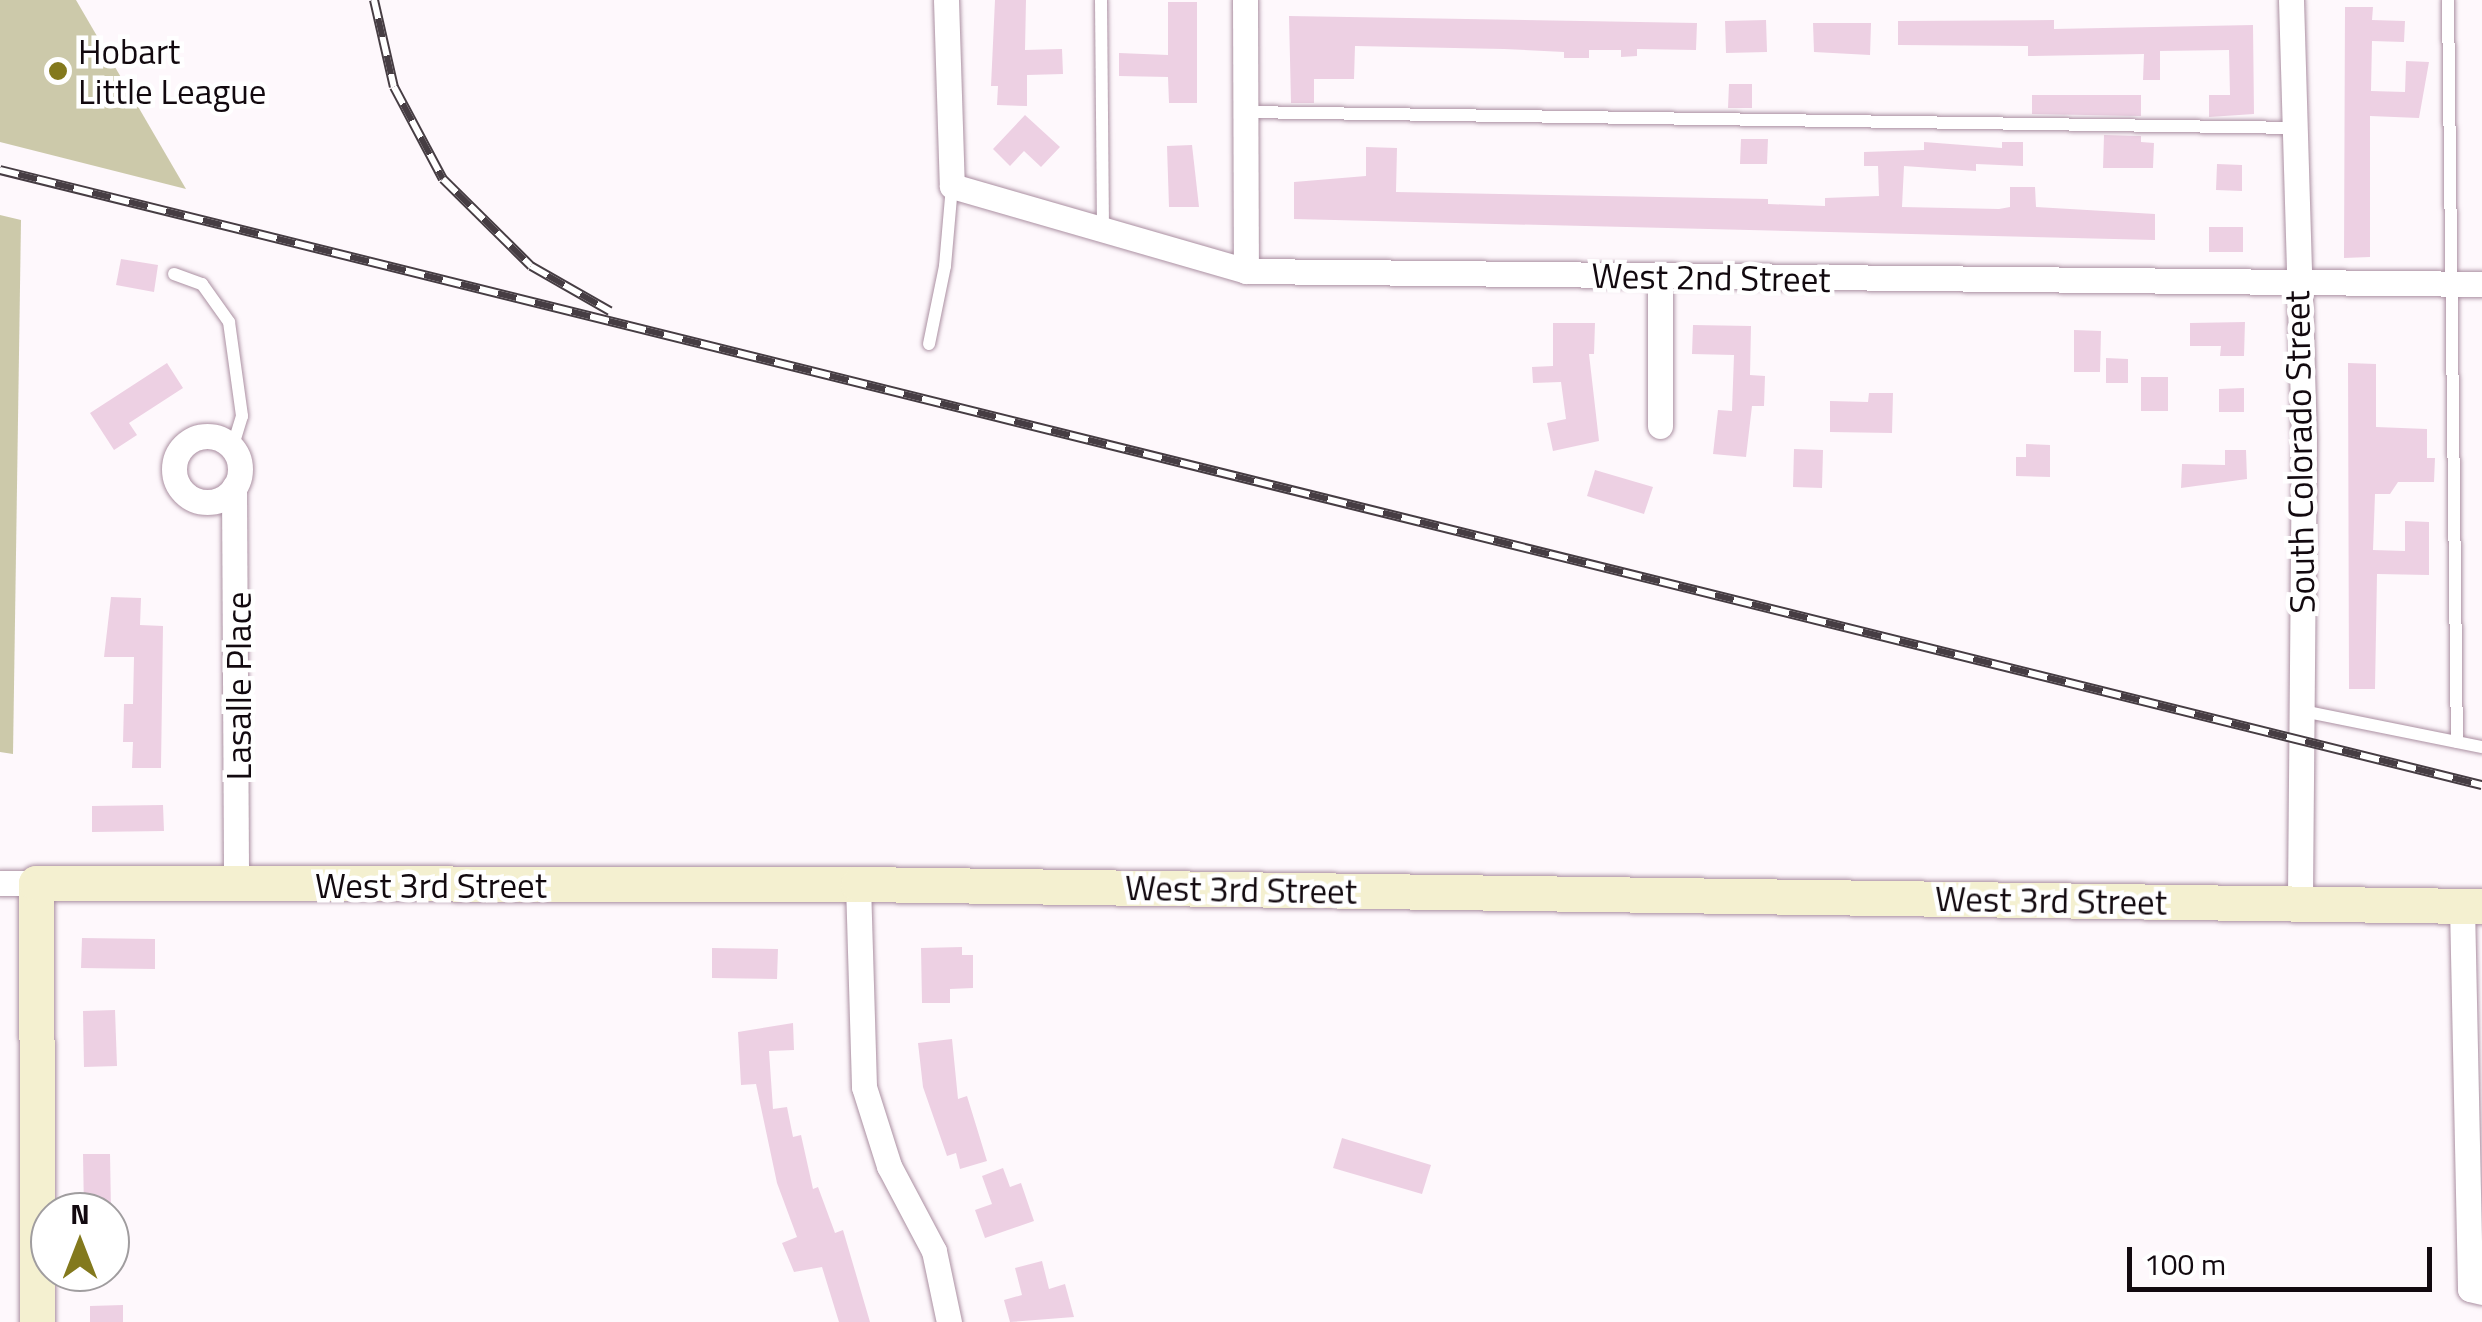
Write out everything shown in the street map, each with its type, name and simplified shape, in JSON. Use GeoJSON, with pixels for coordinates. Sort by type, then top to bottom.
{"type":"FeatureCollection","features":[{"type":"Feature","properties":{"kind":"street"},"geometry":{"type":"LineString","coordinates":[[946,0],[952,186]]}},
{"type":"Feature","properties":{"kind":"street"},"geometry":{"type":"LineString","coordinates":[[1245,0],[1246,271]]}},
{"type":"Feature","properties":{"kind":"street","name":"South Colorado Street"},"geometry":{"type":"LineString","coordinates":[[2291,0],[2296,285],[2304,437],[2300,904]]}},
{"type":"Feature","properties":{"kind":"street","name":"West 2nd Street"},"geometry":{"type":"LineString","coordinates":[[952,186],[1246,271],[2482,284]]}},
{"type":"Feature","properties":{"kind":"street"},"geometry":{"type":"LineString","coordinates":[[1660,276],[1660,426]]}},
{"type":"Feature","properties":{"kind":"street"},"geometry":{"type":"LineString","coordinates":[[232,448],[214,437],[194,439],[178,453],[174,475],[185,494],[206,502],[234,487]]}},
{"type":"Feature","properties":{"kind":"street","name":"Lasalle Place"},"geometry":{"type":"LineString","coordinates":[[232,448],[240,467],[234,487],[236,886]]}},
{"type":"Feature","properties":{"kind":"street","name":"West 3rd Street"},"geometry":{"type":"LineString","coordinates":[[0,883],[858,884],[2472,906]]}},
{"type":"Feature","properties":{"kind":"street"},"geometry":{"type":"LineString","coordinates":[[36,883],[38,1322]]}},
{"type":"Feature","properties":{"kind":"street"},"geometry":{"type":"LineString","coordinates":[[858,884],[864,1087],[890,1166],[934,1251],[949,1322]]}},
{"type":"Feature","properties":{"kind":"street"},"geometry":{"type":"LineString","coordinates":[[2472,906],[2476,1290]]}},
{"type":"Feature","properties":{"kind":"lane"},"geometry":{"type":"LineString","coordinates":[[1101,0],[1103,230]]}},
{"type":"Feature","properties":{"kind":"lane"},"geometry":{"type":"LineString","coordinates":[[2448,0],[2457,742]]}},
{"type":"Feature","properties":{"kind":"lane"},"geometry":{"type":"LineString","coordinates":[[1245,112],[2293,128]]}},
{"type":"Feature","properties":{"kind":"lane"},"geometry":{"type":"LineString","coordinates":[[929,344],[945,266],[952,186]]}},
{"type":"Feature","properties":{"kind":"lane"},"geometry":{"type":"LineString","coordinates":[[174,274],[202,284],[229,322],[242,416],[232,448]]}},
{"type":"Feature","properties":{"kind":"lane"},"geometry":{"type":"LineString","coordinates":[[2303,710],[2482,747]]}},
{"type":"Feature","properties":{"kind":"shaded area","name":"Hobart Little League"},"geometry":{"type":"Polygon","coordinates":[[[0,0],[76,0],[186,189],[0,142],[0,0]]]}},
{"type":"Feature","properties":{"kind":"shaded area"},"geometry":{"type":"Polygon","coordinates":[[[0,215],[21,220],[13,754],[0,752],[0,215]]]}},
{"type":"Feature","properties":{"kind":"building"},"geometry":{"type":"Polygon","coordinates":[[[995,0],[1026,0],[1025,50],[1062,49],[1063,74],[1027,75],[1027,106],[997,105],[998,86],[991,86],[995,0]]]}},
{"type":"Feature","properties":{"kind":"building"},"geometry":{"type":"Polygon","coordinates":[[[1168,2],[1197,2],[1197,103],[1169,103],[1168,77],[1119,76],[1119,53],[1168,55],[1168,2]]]}},
{"type":"Feature","properties":{"kind":"building"},"geometry":{"type":"Polygon","coordinates":[[[2345,7],[2373,7],[2372,20],[2405,21],[2404,42],[2372,41],[2371,91],[2405,92],[2406,61],[2429,62],[2419,118],[2370,116],[2370,257],[2344,258],[2345,7]]]}},
{"type":"Feature","properties":{"kind":"building"},"geometry":{"type":"Polygon","coordinates":[[[1289,16],[1697,23],[1696,50],[1637,49],[1637,56],[1621,57],[1621,50],[1589,50],[1589,58],[1564,58],[1564,52],[1355,46],[1354,79],[1314,79],[1314,103],[1291,103],[1289,16]]]}},
{"type":"Feature","properties":{"kind":"building"},"geometry":{"type":"Polygon","coordinates":[[[1766,20],[1767,52],[1726,53],[1725,21],[1766,20]]]}},
{"type":"Feature","properties":{"kind":"building"},"geometry":{"type":"Polygon","coordinates":[[[2054,20],[2054,29],[2253,25],[2254,114],[2209,117],[2209,95],[2230,95],[2229,50],[2160,51],[2160,80],[2143,80],[2144,54],[2028,56],[2028,46],[1898,45],[1898,21],[2054,20]]]}},
{"type":"Feature","properties":{"kind":"building"},"geometry":{"type":"Polygon","coordinates":[[[1813,23],[1871,23],[1870,55],[1814,52],[1813,23]]]}},
{"type":"Feature","properties":{"kind":"building"},"geometry":{"type":"Polygon","coordinates":[[[1729,84],[1752,84],[1752,108],[1728,108],[1729,84]]]}},
{"type":"Feature","properties":{"kind":"building"},"geometry":{"type":"Polygon","coordinates":[[[2032,95],[2141,95],[2141,116],[2032,114],[2032,95]]]}},
{"type":"Feature","properties":{"kind":"building"},"geometry":{"type":"Polygon","coordinates":[[[1025,115],[1060,147],[1041,167],[1024,151],[1010,166],[993,149],[1025,115]]]}},
{"type":"Feature","properties":{"kind":"building"},"geometry":{"type":"Polygon","coordinates":[[[2104,135],[2141,136],[2141,142],[2154,143],[2153,168],[2103,168],[2104,135]]]}},
{"type":"Feature","properties":{"kind":"building"},"geometry":{"type":"Polygon","coordinates":[[[1741,139],[1768,139],[1767,164],[1740,164],[1741,139]]]}},
{"type":"Feature","properties":{"kind":"building"},"geometry":{"type":"Polygon","coordinates":[[[1924,142],[2002,148],[2002,142],[2023,142],[2023,166],[1976,164],[1976,171],[1904,166],[1902,207],[1999,209],[2010,207],[2010,187],[2035,187],[2036,207],[2155,214],[2155,240],[1294,219],[1294,182],[1366,176],[1366,147],[1397,148],[1396,192],[1768,199],[1768,204],[1825,206],[1825,198],[1879,196],[1878,166],[1864,166],[1864,152],[1924,150],[1924,142]]]}},
{"type":"Feature","properties":{"kind":"building"},"geometry":{"type":"Polygon","coordinates":[[[1192,145],[1199,207],[1169,207],[1167,146],[1192,145]]]}},
{"type":"Feature","properties":{"kind":"building"},"geometry":{"type":"Polygon","coordinates":[[[2217,164],[2242,165],[2242,191],[2216,190],[2217,164]]]}},
{"type":"Feature","properties":{"kind":"building"},"geometry":{"type":"Polygon","coordinates":[[[2209,227],[2243,227],[2243,252],[2209,252],[2209,227]]]}},
{"type":"Feature","properties":{"kind":"building"},"geometry":{"type":"Polygon","coordinates":[[[121,259],[158,265],[154,292],[116,285],[121,259]]]}},
{"type":"Feature","properties":{"kind":"building"},"geometry":{"type":"Polygon","coordinates":[[[2245,322],[2244,356],[2220,356],[2221,346],[2190,346],[2190,323],[2245,322]]]}},
{"type":"Feature","properties":{"kind":"building"},"geometry":{"type":"Polygon","coordinates":[[[1553,323],[1595,323],[1594,354],[1589,354],[1599,441],[1553,451],[1547,423],[1566,419],[1561,382],[1533,383],[1532,367],[1553,366],[1553,323]]]}},
{"type":"Feature","properties":{"kind":"building"},"geometry":{"type":"Polygon","coordinates":[[[1693,325],[1751,326],[1750,375],[1765,376],[1764,406],[1752,406],[1746,457],[1713,454],[1718,410],[1732,411],[1734,355],[1692,354],[1693,325]]]}},
{"type":"Feature","properties":{"kind":"building"},"geometry":{"type":"Polygon","coordinates":[[[2074,330],[2101,331],[2100,372],[2074,372],[2074,330]]]}},
{"type":"Feature","properties":{"kind":"building"},"geometry":{"type":"Polygon","coordinates":[[[2106,358],[2128,359],[2128,383],[2106,383],[2106,358]]]}},
{"type":"Feature","properties":{"kind":"building"},"geometry":{"type":"Polygon","coordinates":[[[167,363],[183,388],[129,423],[137,435],[114,450],[90,413],[167,363]]]}},
{"type":"Feature","properties":{"kind":"building"},"geometry":{"type":"Polygon","coordinates":[[[2348,363],[2376,364],[2376,427],[2427,429],[2427,458],[2435,458],[2434,482],[2398,482],[2390,494],[2375,494],[2373,550],[2405,551],[2405,521],[2429,522],[2429,575],[2377,574],[2375,689],[2349,689],[2348,363]]]}},
{"type":"Feature","properties":{"kind":"building"},"geometry":{"type":"Polygon","coordinates":[[[2141,377],[2168,377],[2168,411],[2141,411],[2141,377]]]}},
{"type":"Feature","properties":{"kind":"building"},"geometry":{"type":"Polygon","coordinates":[[[2244,388],[2244,412],[2219,412],[2219,389],[2244,388]]]}},
{"type":"Feature","properties":{"kind":"building"},"geometry":{"type":"Polygon","coordinates":[[[1869,393],[1893,393],[1892,433],[1830,432],[1830,401],[1868,402],[1869,393]]]}},
{"type":"Feature","properties":{"kind":"building"},"geometry":{"type":"Polygon","coordinates":[[[2026,444],[2050,445],[2050,477],[2016,476],[2016,457],[2026,457],[2026,444]]]}},
{"type":"Feature","properties":{"kind":"building"},"geometry":{"type":"Polygon","coordinates":[[[1794,449],[1823,450],[1822,488],[1793,487],[1794,449]]]}},
{"type":"Feature","properties":{"kind":"building"},"geometry":{"type":"Polygon","coordinates":[[[2225,450],[2246,450],[2247,479],[2181,488],[2182,464],[2225,465],[2225,450]]]}},
{"type":"Feature","properties":{"kind":"building"},"geometry":{"type":"Polygon","coordinates":[[[1595,470],[1653,487],[1644,514],[1587,496],[1595,470]]]}},
{"type":"Feature","properties":{"kind":"building"},"geometry":{"type":"Polygon","coordinates":[[[111,597],[141,598],[140,625],[163,626],[161,768],[132,768],[133,742],[123,742],[124,704],[133,704],[134,657],[104,657],[111,597]]]}},
{"type":"Feature","properties":{"kind":"building"},"geometry":{"type":"Polygon","coordinates":[[[163,805],[164,831],[92,832],[92,806],[163,805]]]}},
{"type":"Feature","properties":{"kind":"building"},"geometry":{"type":"Polygon","coordinates":[[[82,938],[155,939],[155,969],[81,968],[82,938]]]}},
{"type":"Feature","properties":{"kind":"building"},"geometry":{"type":"Polygon","coordinates":[[[962,947],[962,955],[973,955],[973,988],[950,989],[950,1003],[922,1003],[921,948],[962,947]]]}},
{"type":"Feature","properties":{"kind":"building"},"geometry":{"type":"Polygon","coordinates":[[[712,948],[778,949],[777,979],[712,978],[712,948]]]}},
{"type":"Feature","properties":{"kind":"building"},"geometry":{"type":"Polygon","coordinates":[[[115,1010],[117,1066],[84,1067],[83,1011],[115,1010]]]}},
{"type":"Feature","properties":{"kind":"building"},"geometry":{"type":"Polygon","coordinates":[[[793,1023],[794,1050],[769,1051],[773,1109],[787,1107],[793,1137],[801,1135],[813,1189],[818,1187],[835,1233],[843,1230],[870,1322],[839,1322],[822,1267],[794,1272],[782,1243],[797,1237],[777,1183],[756,1084],[741,1085],[738,1032],[793,1023]]]}},
{"type":"Feature","properties":{"kind":"building"},"geometry":{"type":"Polygon","coordinates":[[[952,1039],[958,1099],[967,1096],[987,1161],[960,1169],[956,1153],[947,1156],[923,1087],[918,1043],[952,1039]]]}},
{"type":"Feature","properties":{"kind":"building"},"geometry":{"type":"Polygon","coordinates":[[[1342,1138],[1431,1165],[1422,1194],[1333,1168],[1342,1138]]]}},
{"type":"Feature","properties":{"kind":"building"},"geometry":{"type":"Polygon","coordinates":[[[83,1154],[110,1154],[111,1192],[84,1192],[83,1154]]]}},
{"type":"Feature","properties":{"kind":"building"},"geometry":{"type":"Polygon","coordinates":[[[1003,1168],[1010,1187],[1021,1183],[1034,1221],[985,1238],[975,1210],[992,1204],[982,1176],[1003,1168]]]}},
{"type":"Feature","properties":{"kind":"building"},"geometry":{"type":"Polygon","coordinates":[[[1042,1261],[1049,1289],[1065,1284],[1074,1317],[1010,1322],[1004,1300],[1022,1295],[1015,1268],[1042,1261]]]}},
{"type":"Feature","properties":{"kind":"building"},"geometry":{"type":"Polygon","coordinates":[[[123,1305],[123,1322],[90,1322],[90,1306],[123,1305]]]}},
{"type":"Feature","properties":{"kind":"railway"},"geometry":{"type":"LineString","coordinates":[[374,0],[394,87],[443,179],[531,266],[610,311]]}},
{"type":"Feature","properties":{"kind":"railway"},"geometry":{"type":"LineString","coordinates":[[0,170],[2482,785]]}},
{"type":"Feature","properties":{"kind":"place","name":"Hobart Little League"},"geometry":{"type":"Point","coordinates":[58,71]}}]}
